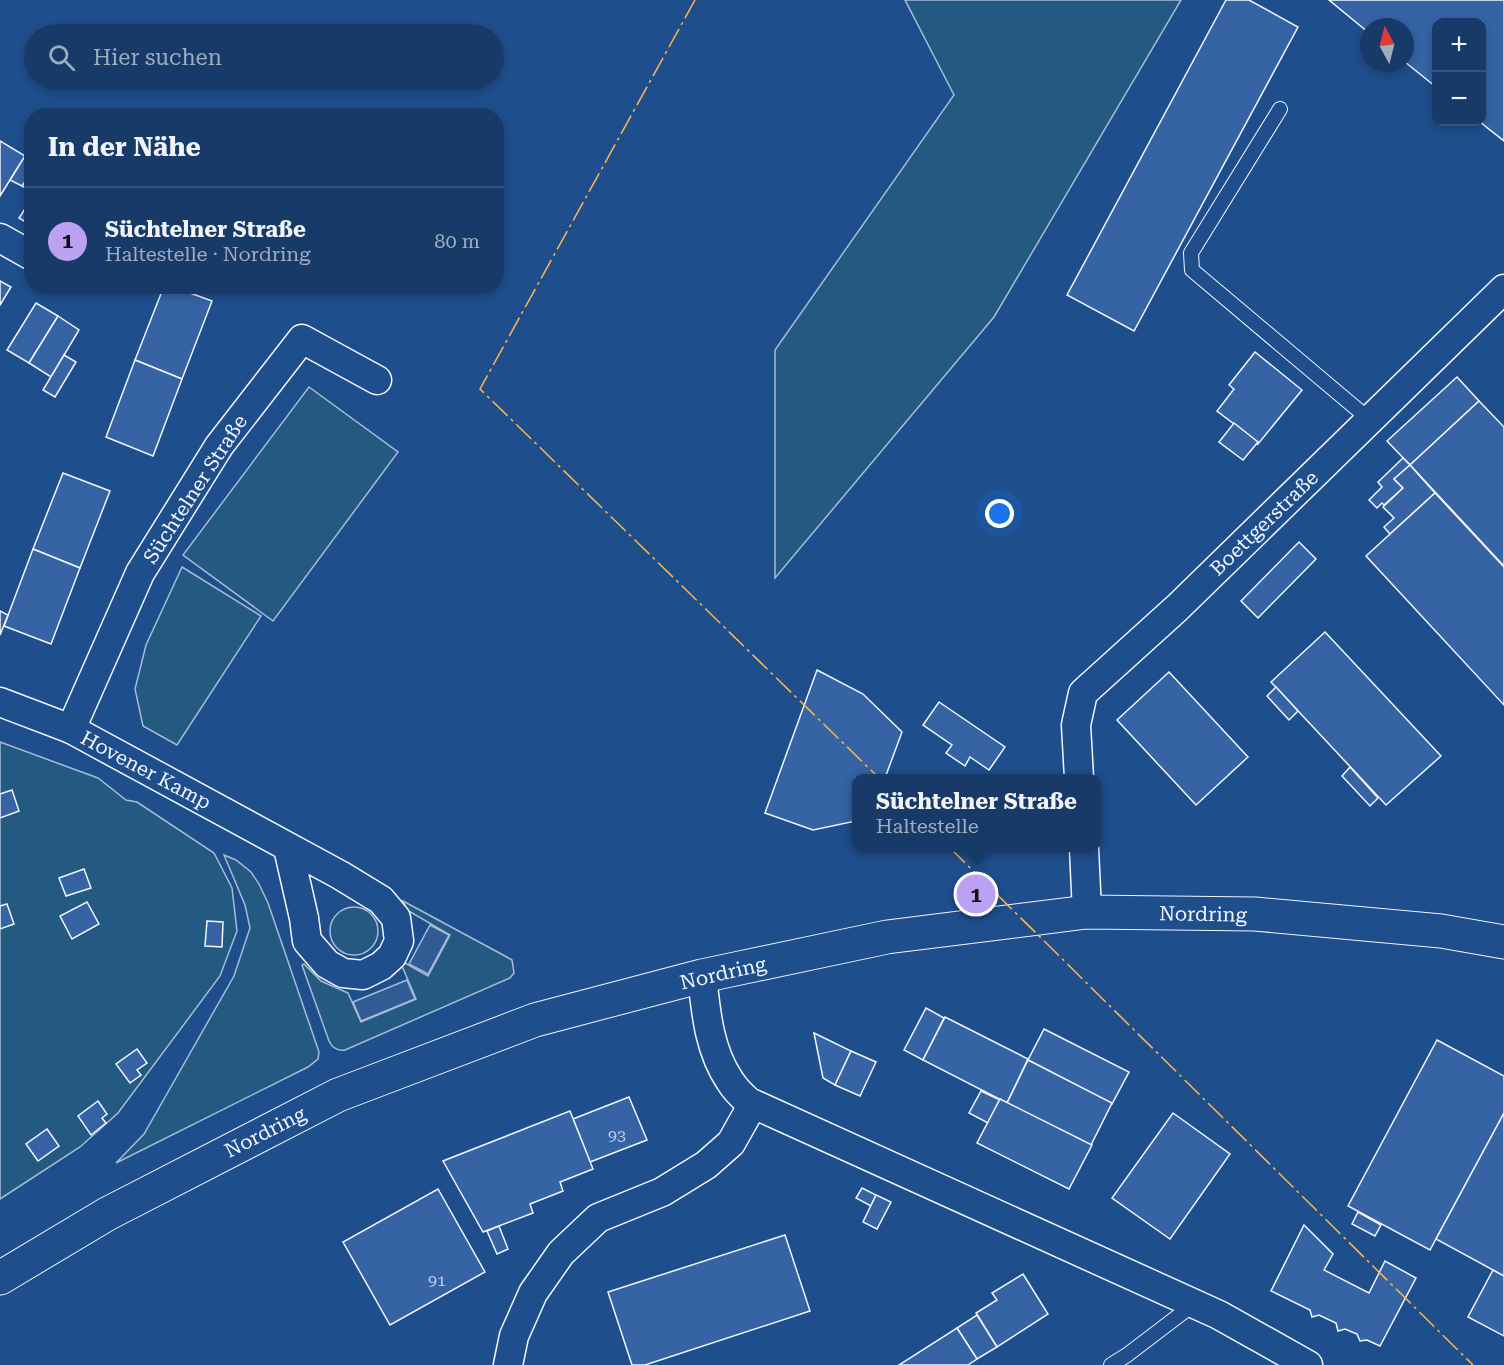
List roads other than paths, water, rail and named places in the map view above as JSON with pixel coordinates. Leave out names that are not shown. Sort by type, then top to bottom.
[{"type":"main road","name":"Nordring","points":[[0,1278],[107,1214],[338,1095],[534,1020],[702,976],[888,937],[1087,912],[1255,914],[1441,931],[1504,942]]},
{"type":"street","points":[[0,238],[24,252]]},
{"type":"street","name":"Boettgerstraße","points":[[1079,774],[1076,725],[1083,693],[1177,608],[1504,289]]},
{"type":"street","name":"Süchtelner Straße","points":[[71,729],[141,573],[219,446],[302,339],[377,380]]},
{"type":"street","name":"Hovener Kamp","points":[[0,702],[71,729],[288,848],[381,900],[396,918],[399,941],[392,956],[381,966],[363,975],[343,973],[327,964],[307,941],[288,848]]},
{"type":"street","points":[[1084,852],[1087,912]]},
{"type":"street","points":[[702,976],[707,1016],[717,1058],[730,1083],[749,1102],[1219,1315],[1308,1365]]},
{"type":"street","points":[[508,1365],[514,1336],[533,1293],[561,1253],[598,1218],[662,1192],[706,1165],[731,1143],[753,1104]]},
{"type":"lane","points":[[1280,109],[1191,253],[1192,270],[1370,420]]},
{"type":"lane","points":[[1111,1365],[1194,1304]]},
{"type":"place","name":"Süchtelner Straße","points":[[976,894]]}]
